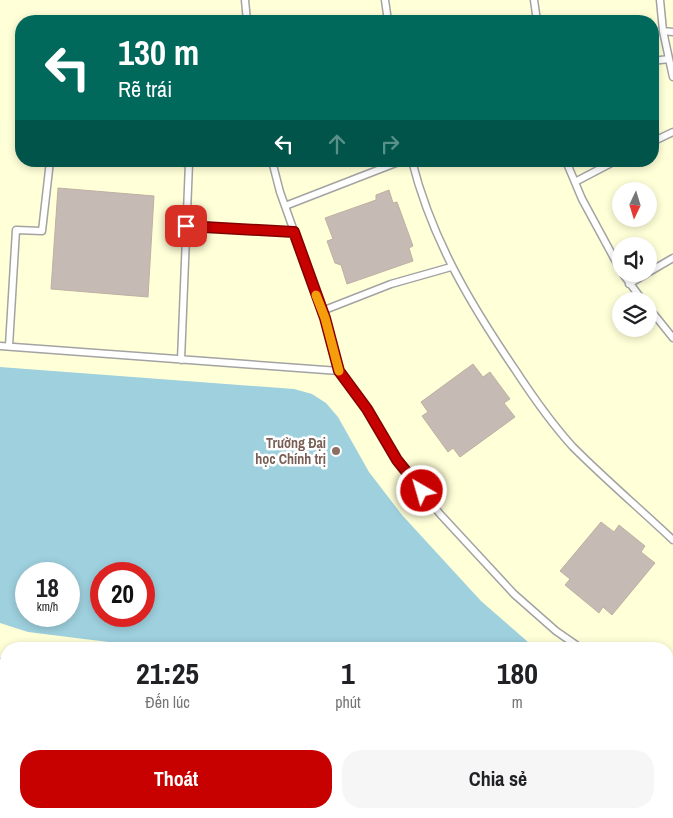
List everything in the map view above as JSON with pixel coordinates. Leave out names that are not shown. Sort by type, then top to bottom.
[{"type":"lane","points":[[245,0],[246,15]]},
{"type":"lane","points":[[385,0],[387,15]]},
{"type":"lane","points":[[534,0],[536,15]]},
{"type":"lane","points":[[660,0],[663,31],[673,77]]},
{"type":"lane","points":[[663,31],[673,32]]},
{"type":"lane","points":[[659,60],[669,59]]},
{"type":"lane","points":[[659,139],[673,132]]},
{"type":"lane","points":[[9,346],[16,230],[42,232],[49,167]]},
{"type":"lane","points":[[181,360],[189,167]]},
{"type":"lane","points":[[274,167],[294,232],[322,311],[339,371],[367,409],[397,460],[440,514],[514,594],[556,631],[572,642]]},
{"type":"lane","points":[[286,206],[386,167]]},
{"type":"lane","points":[[413,167],[419,190],[451,267],[497,343],[532,394],[572,446],[673,540]]},
{"type":"lane","points":[[569,167],[582,199],[612,254]]},
{"type":"lane","points":[[575,182],[604,167]]},
{"type":"lane","points":[[186,226],[294,232]]},
{"type":"lane","points":[[657,267],[673,258]]},
{"type":"lane","points":[[322,311],[391,284],[451,267]]},
{"type":"lane","points":[[632,282],[629,284],[636,292]]},
{"type":"lane","points":[[657,318],[673,338]]},
{"type":"lane","points":[[0,346],[339,371]]},
{"type":"shaded area","name":"Trường Đại học Chính trị","points":[[0,0],[673,0],[673,642],[0,642]]},
{"type":"water","points":[[0,367],[294,389],[312,394],[326,403],[338,417],[369,472],[402,515],[481,601],[528,642],[109,642],[28,632],[0,623]]},
{"type":"building","points":[[58,188],[154,196],[148,297],[51,289]]},
{"type":"building","points":[[389,190],[393,203],[397,202],[413,246],[409,248],[413,261],[347,284],[341,265],[335,263],[327,241],[333,239],[325,218],[376,200],[376,195]]},
{"type":"building","points":[[473,364],[483,377],[490,372],[510,399],[504,403],[515,417],[460,457],[453,448],[448,452],[422,416],[428,412],[421,402]]},
{"type":"building","points":[[601,522],[614,532],[619,525],[645,546],[641,552],[655,563],[612,615],[603,607],[599,613],[565,585],[570,579],[560,571]]},
{"type":"slow traffic","points":[[316,295],[325,318],[339,371]]},
{"type":"place","name":"Trường Đại học Chính trị","points":[[336,451]]},
{"type":"route","points":[[186,226],[294,232],[325,318],[339,371],[367,409],[397,460],[422,491]]}]
